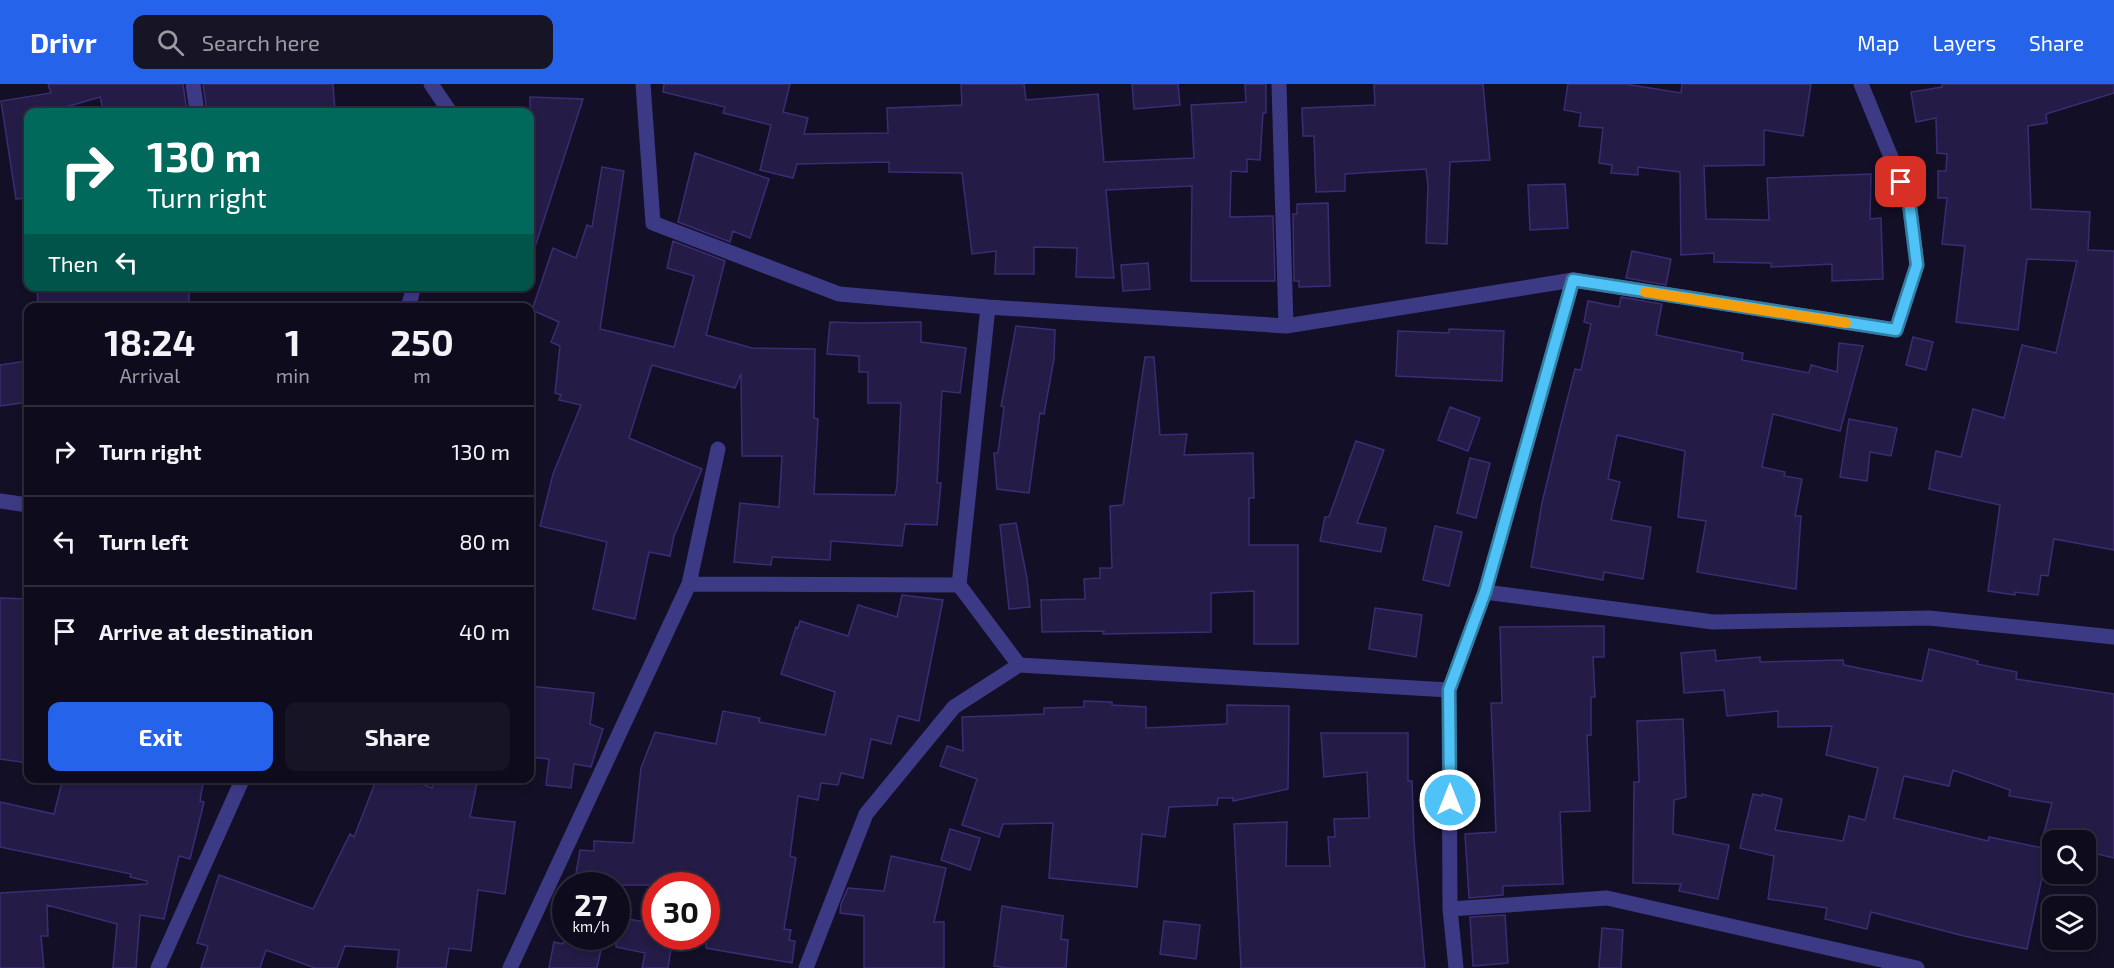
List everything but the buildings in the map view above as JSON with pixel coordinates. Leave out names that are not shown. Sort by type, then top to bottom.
[{"type":"street","points":[[193,84],[197,108]]},
{"type":"street","points":[[431,84],[447,108]]},
{"type":"street","points":[[643,84],[653,223],[839,294],[988,307],[1286,326],[1573,280],[1896,330],[1917,265],[1909,201],[1862,84]]},
{"type":"street","points":[[1279,84],[1286,326]]},
{"type":"street","points":[[1456,968],[1450,909],[1449,690],[1485,592],[1573,280]]},
{"type":"street","points":[[988,307],[959,585],[1019,665]]},
{"type":"street","points":[[510,968],[689,584],[718,449]]},
{"type":"street","points":[[0,501],[24,504]]},
{"type":"street","points":[[689,584],[959,585]]},
{"type":"street","points":[[1485,592],[1713,622],[1929,618],[2114,637]]},
{"type":"street","points":[[806,968],[866,814],[954,707],[1019,665],[1449,690]]},
{"type":"street","points":[[158,968],[241,783]]},
{"type":"street","points":[[1450,909],[1607,898],[1917,968]]},
{"type":"slow traffic","points":[[1645,292],[1846,323]]},
{"type":"route","points":[[1450,800],[1449,690],[1485,592],[1573,280],[1896,330],[1917,265],[1909,201],[1901,182]]}]
